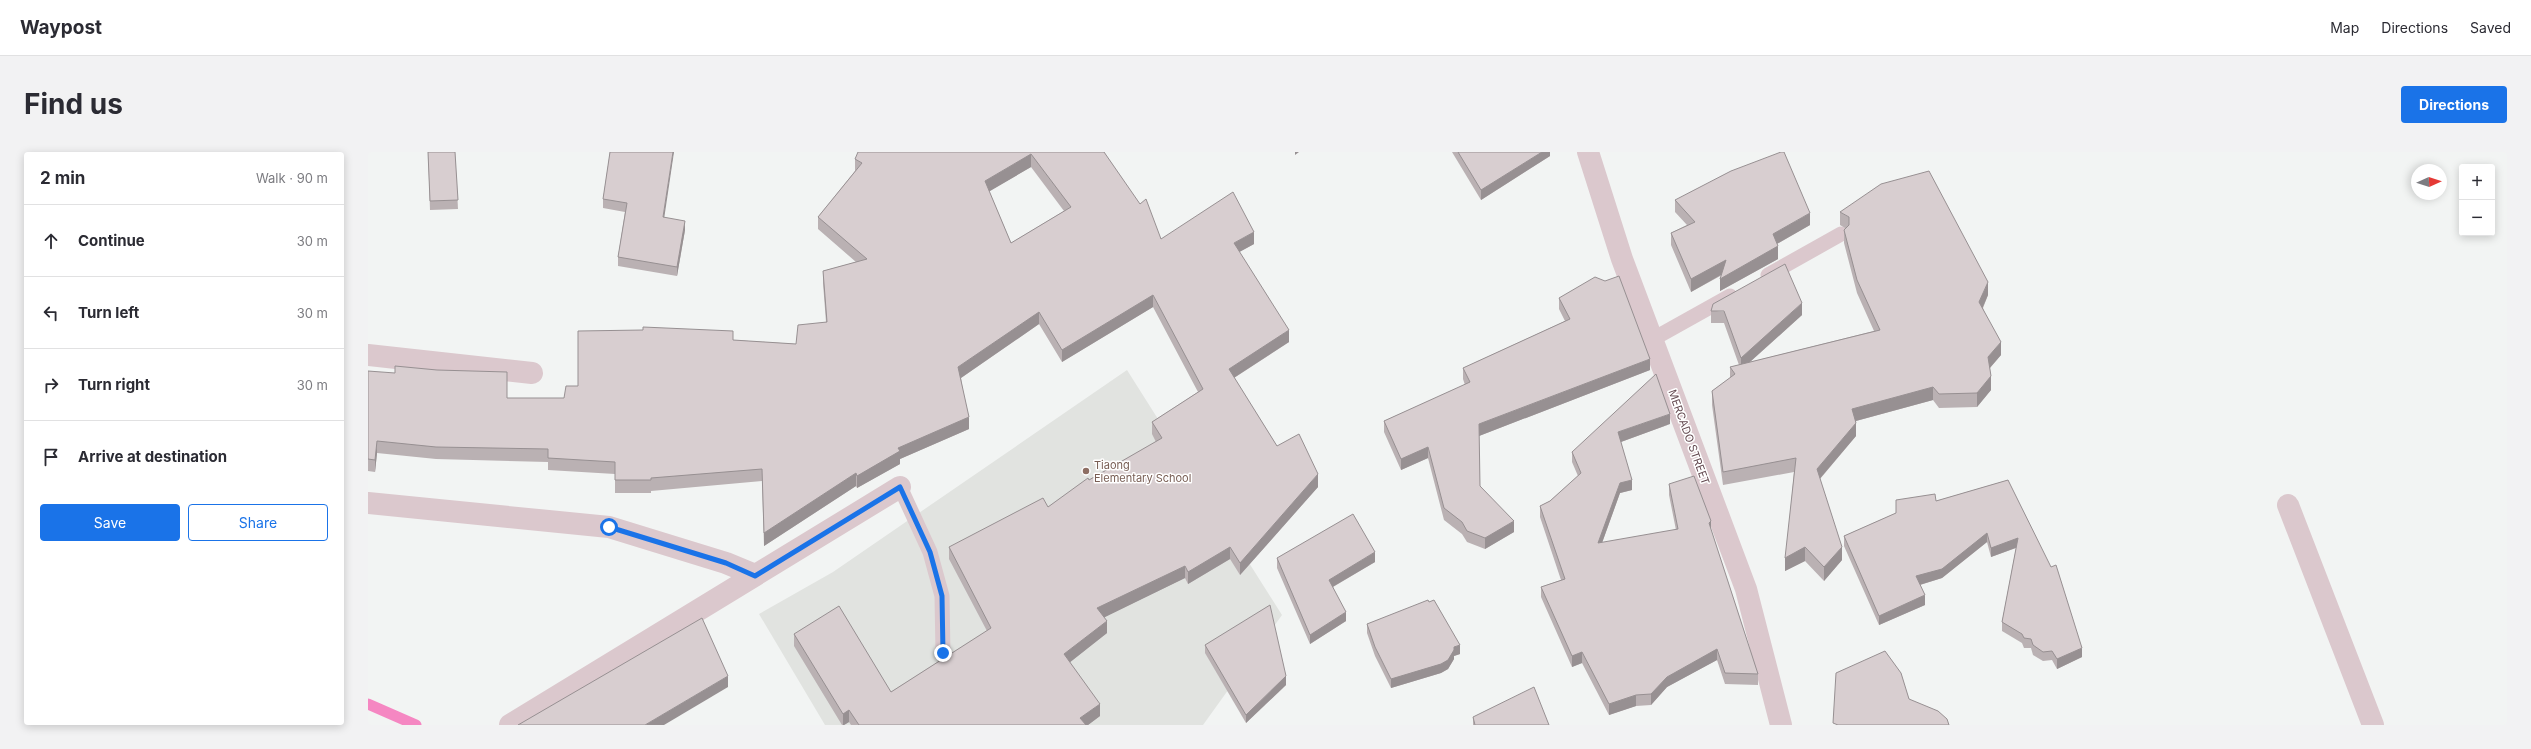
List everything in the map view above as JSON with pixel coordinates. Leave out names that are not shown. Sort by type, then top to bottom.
[{"type":"street","name":"MERCADO STREET","points":[[1588,152],[1622,259],[1746,589],[1781,725]]},
{"type":"street","points":[[368,355],[532,373]]},
{"type":"street","points":[[510,725],[900,487]]},
{"type":"street","points":[[368,503],[609,527],[726,563],[755,576]]},
{"type":"street","points":[[2288,505],[2373,725]]},
{"type":"lane","points":[[1757,281],[1841,234]]},
{"type":"lane","points":[[1653,339],[1743,289]]},
{"type":"lane","points":[[900,487],[930,552],[942,596],[943,653]]},
{"type":"shaded area","name":"Tiaong Elementary School","points":[[1127,370],[1282,615],[1203,725],[825,725],[759,614],[833,572]]},
{"type":"building","points":[[428,152],[455,152],[458,200],[430,201]]},
{"type":"building","points":[[610,152],[673,152],[663,217],[685,221],[677,267],[618,257],[627,203],[603,199]]},
{"type":"building","points":[[858,152],[1104,152],[1140,204],[1146,199],[1161,239],[1233,192],[1254,232],[1234,243],[1289,330],[1229,369],[1277,446],[1299,434],[1318,474],[1240,563],[1230,547],[1188,572],[1185,566],[1097,608],[1107,621],[1064,654],[1100,704],[1080,718],[1086,725],[859,725],[849,710],[843,714],[794,634],[839,606],[891,692],[991,628],[949,547],[1043,498],[1048,507],[1088,478],[1089,480],[1162,438],[1152,422],[1203,389],[1153,295],[1062,350],[1039,312],[958,367],[969,417],[898,448],[900,451],[857,476],[856,473],[764,533],[762,469],[651,478],[651,480],[615,480],[615,462],[548,458],[548,449],[436,447],[377,441],[375,460],[368,459],[368,371],[395,373],[395,366],[437,370],[507,372],[507,398],[564,398],[566,386],[578,386],[578,331],[643,330],[643,327],[733,331],[733,340],[796,344],[798,325],[827,322],[823,271],[867,259],[818,217],[862,163],[855,159]],"holes":[[[1031,154],[1071,207],[1011,243],[985,181]]]},
{"type":"building","points":[[1458,152],[1542,152],[1481,190]]},
{"type":"building","points":[[1784,152],[1810,213],[1773,234],[1778,246],[1720,279],[1726,260],[1691,279],[1671,233],[1695,222],[1675,200],[1731,171]]},
{"type":"building","points":[[1929,171],[1988,282],[1979,302],[2001,342],[1988,357],[1991,376],[1977,393],[1939,394],[1933,387],[1852,409],[1856,423],[1817,469],[1842,547],[1824,567],[1805,547],[1785,558],[1796,458],[1723,472],[1712,391],[1735,374],[1730,367],[1880,330],[1857,280],[1844,230],[1849,225],[1849,217],[1840,212],[1881,184]]},
{"type":"building","points":[[1785,264],[1802,303],[1741,358],[1724,311],[1711,311],[1713,304]]},
{"type":"building","points":[[1619,276],[1650,359],[1479,424],[1480,486],[1514,521],[1485,538],[1467,531],[1462,522],[1444,508],[1428,447],[1401,459],[1384,421],[1470,382],[1463,368],[1570,319],[1559,298],[1595,277],[1605,281]]},
{"type":"building","points":[[1656,374],[1670,414],[1618,432],[1632,480],[1620,483],[1598,543],[1678,529],[1669,484],[1694,476],[1711,521],[1709,523],[1758,674],[1725,673],[1717,649],[1667,677],[1651,694],[1636,695],[1609,704],[1582,652],[1572,656],[1541,587],[1565,579],[1540,506],[1550,501],[1581,473],[1572,452]]},
{"type":"building","points":[[2008,480],[2051,567],[2056,565],[2082,648],[2057,659],[2052,651],[2043,652],[2033,645],[2031,639],[2024,638],[2022,634],[2002,622],[2018,538],[1991,548],[1987,533],[1942,569],[1916,576],[1925,595],[1879,616],[1844,536],[1896,513],[1896,500],[1935,494],[1936,501]]},
{"type":"building","points":[[1353,514],[1375,552],[1329,580],[1346,612],[1310,635],[1277,558]]},
{"type":"building","points":[[1428,600],[1429,602],[1434,600],[1460,645],[1454,647],[1454,650],[1448,660],[1441,664],[1391,679],[1375,647],[1367,624]]},
{"type":"building","points":[[1270,605],[1286,676],[1246,715],[1205,645]]},
{"type":"building","points":[[702,618],[728,676],[645,725],[518,725]]},
{"type":"building","points":[[1885,651],[1901,673],[1909,699],[1938,711],[1947,719],[1949,725],[1838,725],[1833,723],[1836,673]]},
{"type":"building","points":[[1534,687],[1549,725],[1475,725],[1473,717]]},
{"type":"waterway","points":[[368,704],[416,725]]},
{"type":"place","name":"Tiaong Elementary School","points":[[1086,471]]},
{"type":"route","points":[[609,527],[726,563],[755,576],[900,487],[930,552],[942,596],[943,653]]}]
